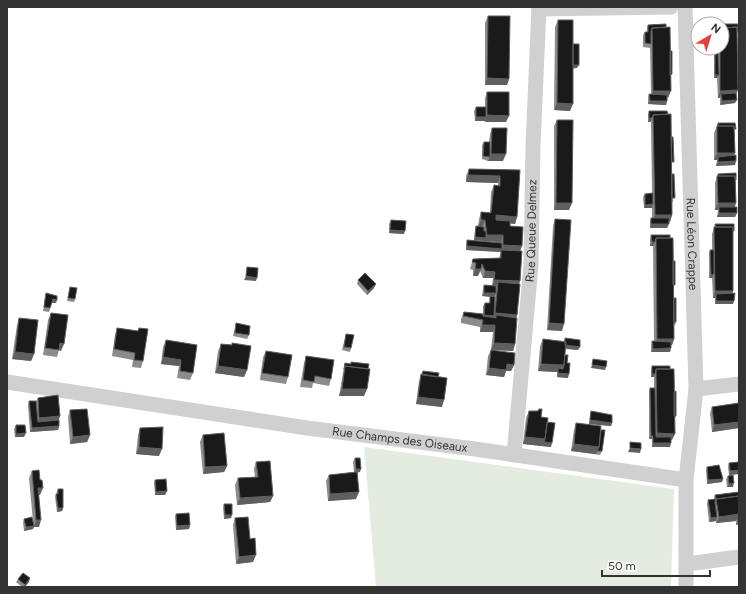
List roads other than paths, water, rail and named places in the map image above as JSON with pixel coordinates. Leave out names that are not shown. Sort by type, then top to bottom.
[{"type":"street","points":[[539,8],[671,7]]},
{"type":"street","name":"Rue Léon Crappe","points":[[685,7],[696,389],[686,480]]},
{"type":"street","name":"Rue Queue Delmez","points":[[514,455],[531,265],[533,146],[539,8]]},
{"type":"street","name":"Rue Champs des Oiseaux","points":[[7,382],[307,428],[514,455],[686,480]]},
{"type":"street","points":[[696,389],[739,384]]},
{"type":"street","points":[[686,480],[686,587]]},
{"type":"street","points":[[687,564],[739,557]]}]
